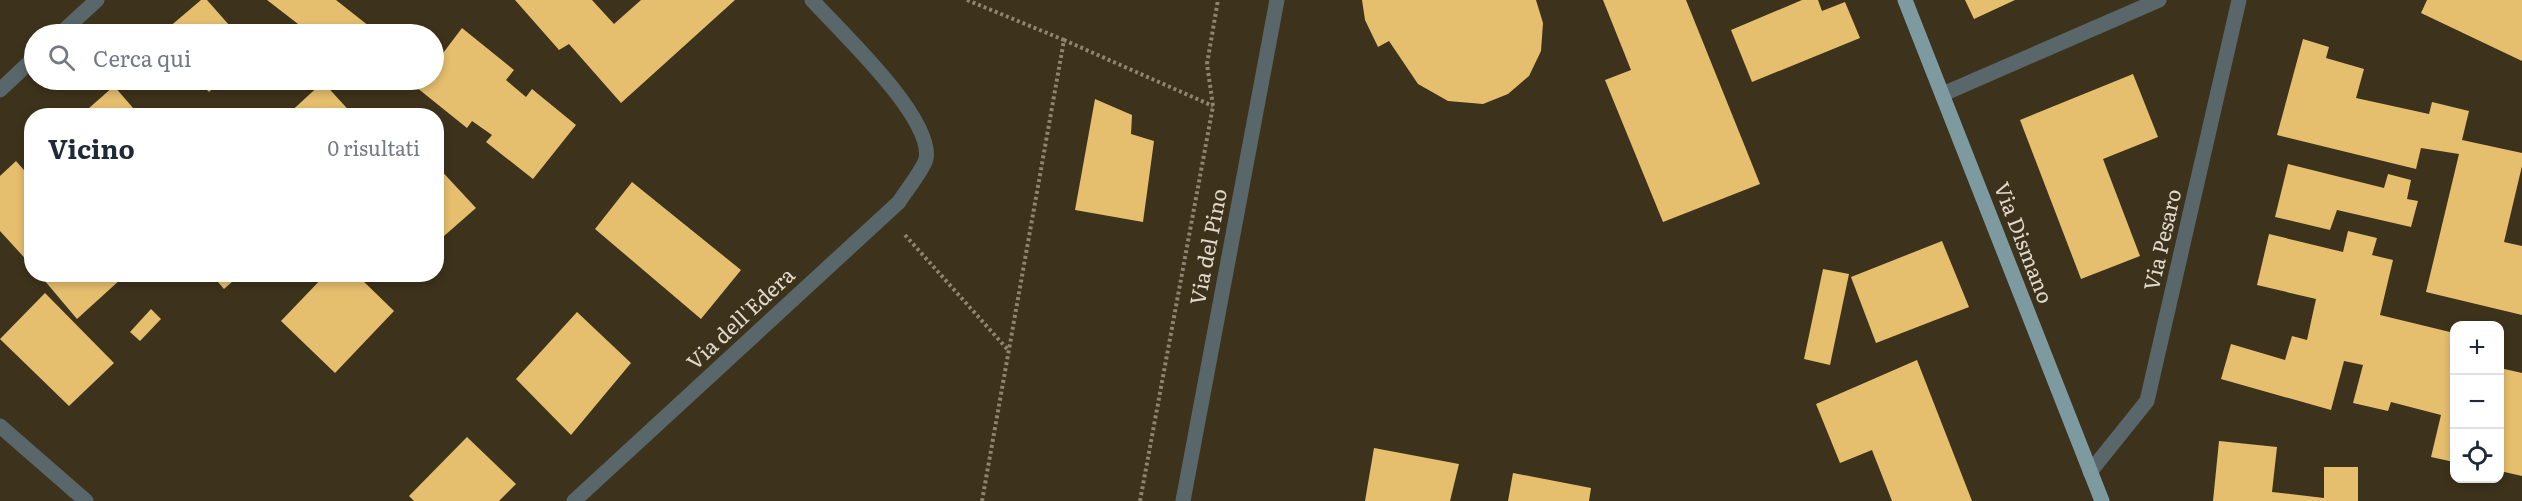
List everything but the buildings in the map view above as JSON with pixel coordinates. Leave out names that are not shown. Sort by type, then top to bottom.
[{"type":"main road","name":"Via Dismano","points":[[1905,0],[2102,501]]},
{"type":"street","points":[[71,24],[97,0]]},
{"type":"street","name":"Via dell'Edera","points":[[574,501],[899,202],[926,159],[924,139],[907,104],[812,0]]},
{"type":"street","name":"Via del Pino","points":[[1183,501],[1277,0]]},
{"type":"street","points":[[1943,94],[2159,0]]},
{"type":"street","name":"Via Pesaro","points":[[2090,472],[2147,401],[2239,0]]},
{"type":"street","points":[[0,90],[24,67]]},
{"type":"street","points":[[0,426],[86,501]]},
{"type":"path","points":[[967,0],[1213,106]]},
{"type":"path","points":[[1140,501],[1213,106],[1207,64],[1218,0]]},
{"type":"path","points":[[982,501],[1064,40]]},
{"type":"path","points":[[886,214],[1009,351]]}]
